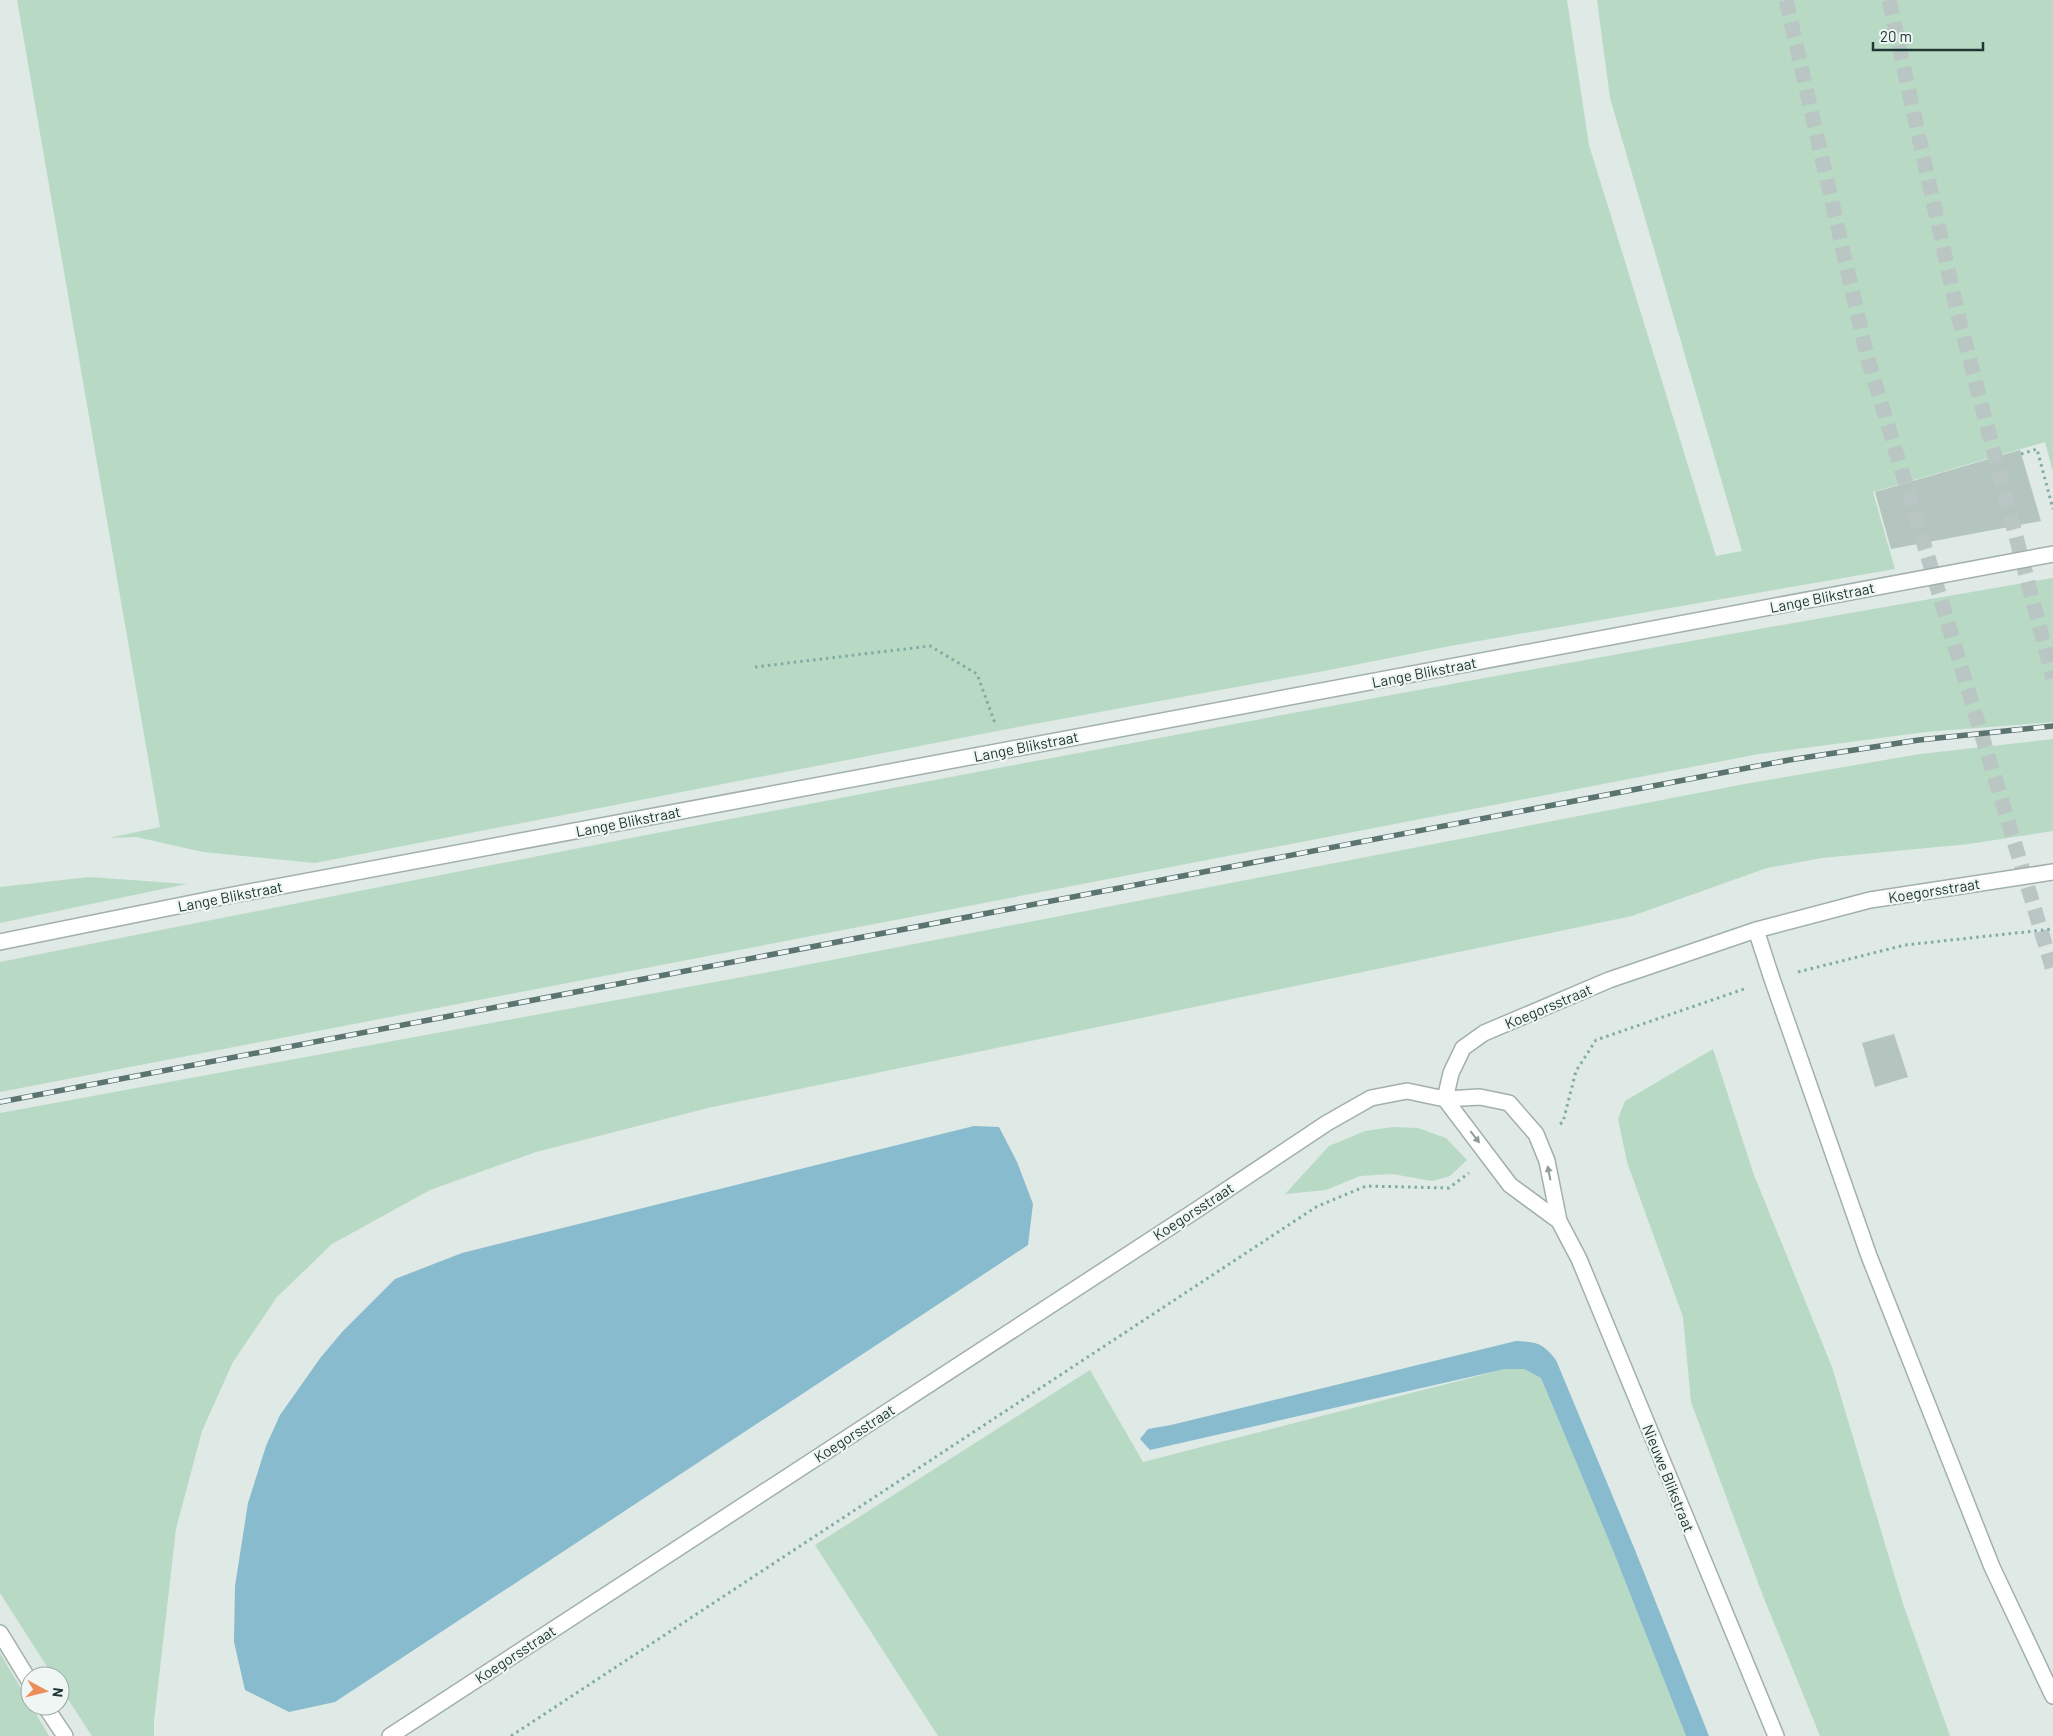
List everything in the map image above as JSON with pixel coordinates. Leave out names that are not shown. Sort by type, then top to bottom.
[{"type":"street","name":"Lange Blikstraat","points":[[0,942],[236,894],[2053,554]]},
{"type":"street","name":"Koegorsstraat","points":[[390,1736],[1198,1209],[1326,1123],[1371,1098],[1407,1091],[1444,1098],[1451,1073],[1463,1048],[1484,1033],[1609,980],[1756,930],[1870,900],[2053,872]]},
{"type":"street","points":[[1756,930],[1869,1256],[1992,1567],[2053,1696]]},
{"type":"street","name":"Nieuwe Blikstraat","points":[[1444,1098],[1480,1097],[1508,1103],[1536,1134],[1547,1161],[1559,1220],[1582,1268],[1776,1736]]},
{"type":"street","name":"Nieuwe Blikstraat","points":[[1444,1098],[1510,1185],[1559,1220]]},
{"type":"street","points":[[0,1633],[20,1666]]},
{"type":"street","points":[[52,1716],[65,1736]]},
{"type":"path","points":[[2021,454],[2037,449],[2053,509]]},
{"type":"path","points":[[755,667],[930,646],[977,674],[1005,750]]},
{"type":"path","points":[[511,1736],[1316,1207],[1366,1186],[1450,1188],[1491,1158]]},
{"type":"green space","points":[[17,0],[1567,0],[1589,145],[1716,556],[1742,551],[1610,98],[1597,0],[2053,0],[2053,472],[2045,442],[1873,492],[1895,569],[1450,646],[1023,726],[315,863],[203,852],[136,837],[109,838],[160,827]]},
{"type":"green space","points":[[2053,578],[2053,722],[1926,732],[1759,754],[0,1092],[0,962],[512,861],[1025,763],[1539,668]]},
{"type":"green space","points":[[2053,739],[2053,831],[1969,844],[1822,858],[1767,868],[1632,916],[708,1108],[536,1152],[430,1190],[332,1244],[277,1297],[233,1362],[202,1431],[176,1529],[154,1721],[154,1736],[92,1736],[70,1702],[70,1666],[47,1666],[0,1593],[0,1113],[764,973],[1750,783],[1920,754]]},
{"type":"green space","points":[[89,877],[187,884],[0,923],[0,887]]},
{"type":"green space","points":[[1713,1049],[1754,1175],[1832,1367],[1903,1604],[1950,1736],[1820,1736],[1763,1596],[1691,1402],[1683,1317],[1627,1162],[1618,1119],[1625,1101]]},
{"type":"green space","points":[[1393,1127],[1418,1128],[1446,1138],[1467,1160],[1450,1176],[1432,1181],[1392,1174],[1360,1176],[1326,1190],[1285,1194],[1329,1146],[1365,1131]]},
{"type":"green space","points":[[1505,1369],[1524,1369],[1541,1378],[1612,1548],[1686,1736],[938,1736],[815,1545],[1090,1370],[1143,1462]]},
{"type":"green space","points":[[0,1653],[20,1687],[20,1716],[37,1716],[49,1736],[0,1736]]},
{"type":"water","points":[[974,1126],[999,1127],[1017,1162],[1033,1204],[1028,1245],[335,1702],[289,1712],[245,1690],[234,1642],[235,1586],[248,1503],[266,1446],[280,1415],[321,1357],[343,1331],[395,1279],[462,1253]]},
{"type":"water","points":[[1516,1341],[1539,1344],[1556,1360],[1635,1550],[1709,1736],[1686,1736],[1612,1548],[1541,1378],[1524,1369],[1505,1369],[1150,1450],[1140,1439],[1148,1429]]},
{"type":"building","points":[[2020,450],[2041,521],[1891,549],[1875,492]]},
{"type":"building","points":[[1894,1034],[1908,1077],[1875,1087],[1862,1043]]},
{"type":"tunnel","points":[[1786,0],[1867,356],[2053,970]]},
{"type":"tunnel","points":[[1889,0],[1958,315],[2053,678]]},
{"type":"railway","points":[[0,1102],[1789,760],[1919,740],[2053,726]]}]
